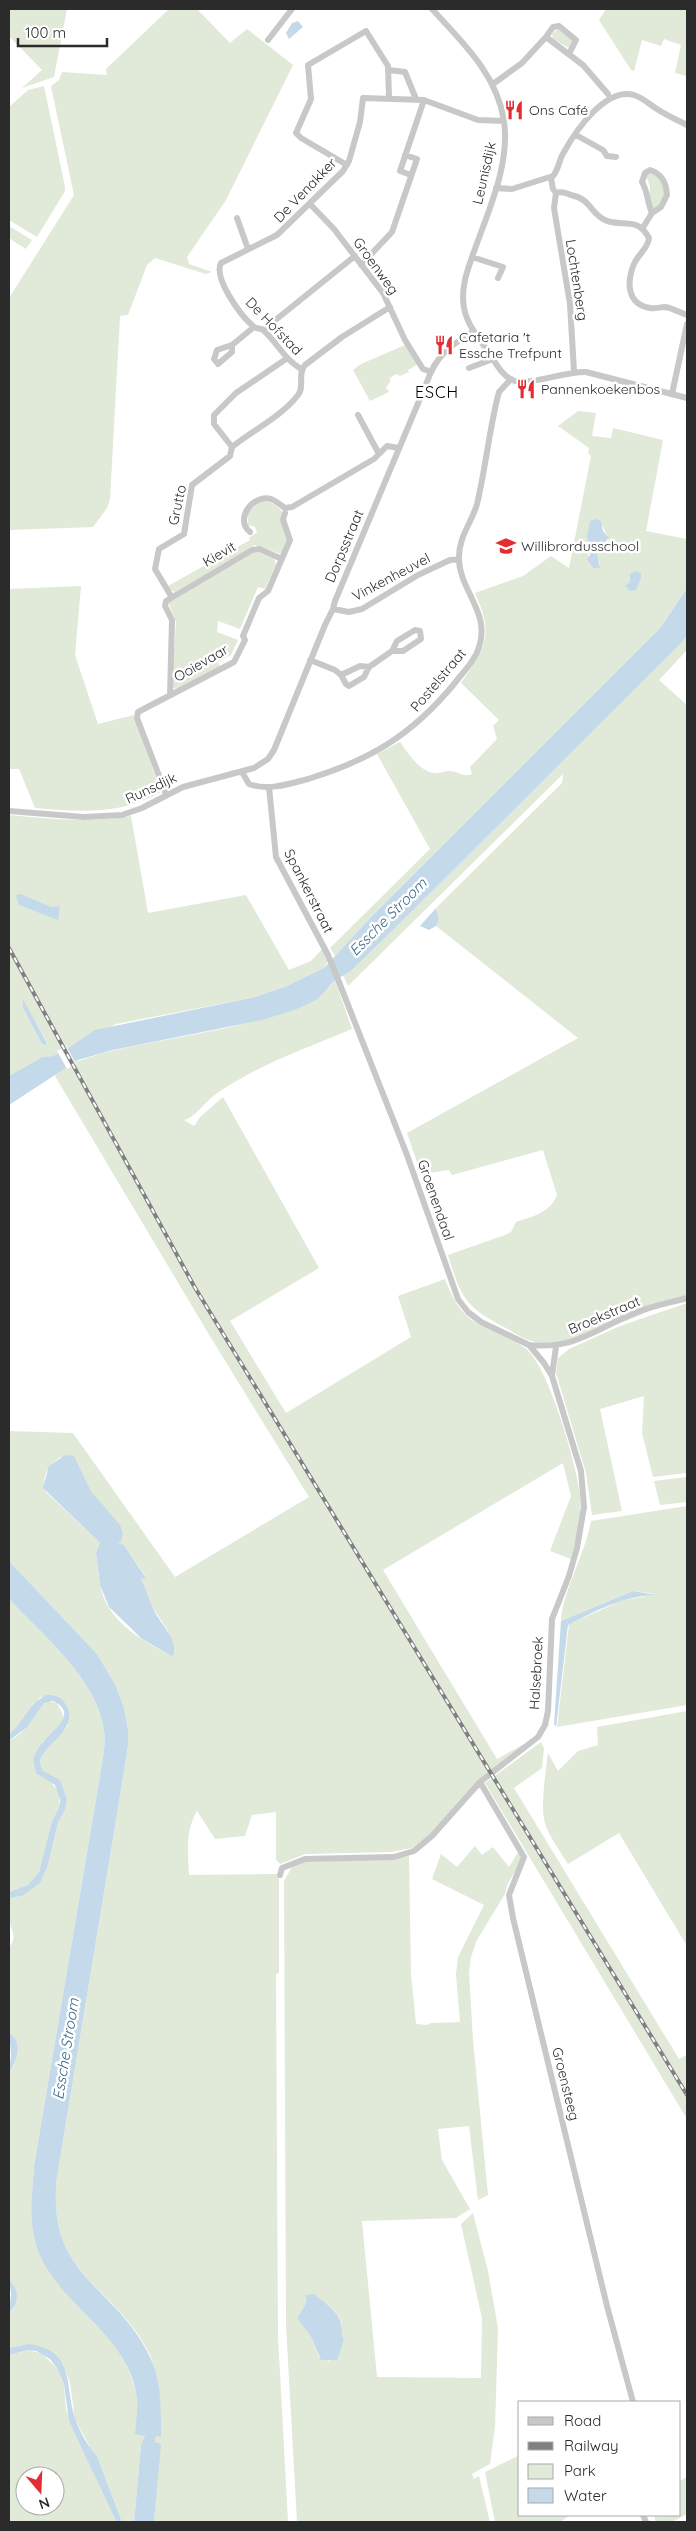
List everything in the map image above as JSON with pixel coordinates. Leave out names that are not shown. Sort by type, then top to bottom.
[{"type":"street","points":[[268,40],[292,9]]},
{"type":"street","name":"Leunisdijk","points":[[432,9],[474,56],[493,84],[504,122],[504,147],[496,188],[463,287],[466,317],[493,359]]},
{"type":"street","points":[[493,84],[522,62],[553,28],[559,26],[576,40],[569,54]]},
{"type":"street","points":[[347,165],[301,138],[297,129],[311,99],[308,65],[366,31],[389,70],[389,98],[424,100],[478,120],[504,122]]},
{"type":"street","points":[[546,37],[592,74],[608,94]]},
{"type":"street","points":[[389,70],[405,72],[416,99]]},
{"type":"street","points":[[496,188],[512,189],[551,178],[556,173],[564,152],[605,100],[624,94],[643,98],[658,110],[687,125]]},
{"type":"street","name":"De Venakker","points":[[218,271],[221,263],[277,236],[310,204],[347,165],[360,122],[361,101],[368,98],[389,98]]},
{"type":"street","points":[[411,175],[400,171],[424,100]]},
{"type":"street","points":[[576,135],[603,150],[607,156],[616,157]]},
{"type":"street","points":[[361,265],[392,232],[416,159],[405,155]]},
{"type":"street","points":[[642,229],[652,213],[662,208],[667,195],[662,177],[657,172],[650,170],[645,173],[642,182],[648,191],[648,203],[652,213]]},
{"type":"street","name":"Lochtenberg","points":[[551,178],[553,189],[556,193],[554,208],[570,304],[574,371]]},
{"type":"street","points":[[556,193],[561,192],[580,197],[606,221],[631,222],[642,229],[649,238],[649,243],[633,265],[628,280],[631,294],[636,300],[647,307],[666,307],[687,315]]},
{"type":"street","name":"Groenweg","points":[[310,204],[334,229],[383,293],[405,340],[423,369],[429,371]]},
{"type":"street","points":[[237,218],[248,249]]},
{"type":"street","points":[[263,330],[354,256]]},
{"type":"street","points":[[472,257],[503,267],[498,278]]},
{"type":"street","name":"De Hofstad","points":[[218,271],[228,294],[254,327],[263,330],[286,359],[301,369]]},
{"type":"street","points":[[301,369],[342,337],[390,307]]},
{"type":"street","points":[[672,394],[687,324]]},
{"type":"street","points":[[232,344],[254,327]]},
{"type":"street","name":"Dorpsstraat","points":[[242,772],[262,764],[274,750],[427,382],[429,371],[443,353],[474,331]]},
{"type":"street","points":[[232,447],[214,424],[214,414],[252,381],[286,359]]},
{"type":"street","points":[[469,368],[493,359],[511,379],[524,381],[574,371],[590,372],[687,398]]},
{"type":"street","name":"Grutto","points":[[171,596],[155,569],[159,549],[184,534],[192,485],[230,456],[232,447],[298,396],[301,388],[301,369]]},
{"type":"street","name":"Postelstraat","points":[[268,788],[313,777],[364,758],[403,735],[422,720],[474,658],[482,634],[480,612],[465,581],[459,559],[460,544],[476,506],[499,392],[511,379]]},
{"type":"street","points":[[358,415],[379,454]]},
{"type":"street","points":[[250,532],[247,530],[244,517],[246,510],[253,502],[265,498],[277,502],[285,508],[292,507],[374,459],[388,446],[399,448]]},
{"type":"street","name":"Ooievaar","points":[[166,794],[137,715],[141,710],[238,658],[245,640],[243,636],[260,598],[268,591],[290,540],[283,520],[285,513]]},
{"type":"street","name":"Kievit","points":[[171,596],[256,549],[282,559]]},
{"type":"street","name":"Vinkenheuvel","points":[[334,609],[349,612],[362,609],[418,575],[450,560],[459,559]]},
{"type":"street","points":[[170,695],[172,620],[164,603],[171,596]]},
{"type":"street","points":[[310,660],[335,670],[349,686],[364,677],[369,667],[392,651]]},
{"type":"street","points":[[341,675],[360,666],[369,667]]},
{"type":"street","points":[[242,772],[249,784],[268,788]]},
{"type":"street","name":"Runsdijk","points":[[9,811],[84,817],[111,816],[142,808],[166,794],[194,783],[242,772]]},
{"type":"street","name":"Spankerstraat","points":[[268,788],[276,857],[329,957],[357,1029]]},
{"type":"street","name":"Groenendaal","points":[[357,1029],[407,1155],[458,1299],[468,1312],[481,1322],[529,1345]]},
{"type":"street","name":"Broekstraat","points":[[529,1345],[556,1347],[592,1335],[636,1313],[687,1298]]},
{"type":"street","name":"Halsebroek","points":[[280,1875],[282,1868],[305,1859],[406,1855],[432,1836],[480,1782],[538,1736],[545,1724],[548,1711],[552,1619],[573,1565],[584,1500],[581,1471],[552,1376],[529,1345]]},
{"type":"street","points":[[552,1376],[556,1347]]},
{"type":"street","name":"Groensteeg","points":[[480,1782],[524,1857],[509,1895],[513,1918],[605,2297],[633,2401]]},
{"type":"green space","points":[[9,9],[67,9],[54,77],[22,88],[42,70],[9,36]]},
{"type":"green space","points":[[169,9],[197,9],[230,43],[247,29],[293,65],[226,200],[187,257],[189,264],[212,272],[206,274],[155,258],[147,265],[128,315],[120,316],[110,499],[107,508],[93,527],[9,530],[9,298],[74,195],[51,86],[59,80],[62,72],[107,75],[106,69]]},
{"type":"green space","points":[[606,9],[687,9],[687,76],[675,73],[681,45],[664,39],[661,46],[642,40],[634,71],[631,70],[599,20]]},
{"type":"green space","points":[[558,29],[573,40],[569,48],[553,39],[552,34]]},
{"type":"green space","points":[[44,86],[65,191],[37,237],[9,220],[9,107],[28,90]]},
{"type":"green space","points":[[649,172],[661,179],[665,194],[657,208],[653,208],[649,202],[650,187],[646,175]]},
{"type":"green space","points":[[9,226],[32,240],[26,249],[9,238]]},
{"type":"green space","points":[[405,345],[418,364],[408,370],[409,372],[400,376],[396,374],[390,378],[390,382],[386,387],[389,392],[370,401],[353,370],[361,364]]},
{"type":"green space","points":[[578,411],[596,413],[592,436],[611,438],[613,428],[663,440],[646,531],[687,539],[687,588],[661,627],[371,917],[335,956],[330,948],[430,849],[377,754],[400,742],[414,761],[429,772],[453,771],[463,775],[472,774],[470,767],[497,739],[493,726],[499,720],[461,683],[481,650],[486,630],[481,607],[475,593],[523,576],[551,556],[569,568],[591,456],[588,453],[589,448],[558,426]],"holes":[[[602,525],[609,540],[596,551],[595,555],[600,564],[593,568],[588,555],[592,552],[592,547]]]},
{"type":"green space","points":[[261,501],[267,501],[278,507],[285,517],[289,536],[281,554],[255,545],[175,592],[171,590],[168,586],[250,540],[249,538],[257,532],[255,527],[248,525],[248,512]]},
{"type":"green space","points":[[254,551],[274,559],[276,564],[265,589],[258,587],[240,629],[218,621],[217,632],[238,640],[231,655],[218,662],[220,666],[175,689],[172,686],[176,622],[168,602]]},
{"type":"green space","points":[[81,586],[75,655],[98,724],[134,715],[161,792],[130,805],[100,810],[35,808],[19,769],[9,769],[9,589]]},
{"type":"green space","points":[[687,636],[687,650],[659,680],[687,705],[687,1295],[590,1334],[551,1343],[535,1342],[523,1338],[491,1320],[472,1306],[461,1291],[448,1255],[505,1235],[511,1232],[516,1222],[540,1213],[550,1206],[557,1195],[543,1150],[452,1175],[449,1170],[421,1174],[407,1133],[578,1038],[436,926],[439,920],[436,908],[562,783],[563,774],[348,986],[343,975],[351,971],[391,932]]},
{"type":"green space","points":[[9,815],[85,820],[131,816],[148,913],[246,895],[289,970],[311,961],[322,949],[328,961],[324,968],[319,971],[287,986],[255,997],[116,1024],[53,1056],[42,1057],[9,1076]],"holes":[[[20,895],[52,907],[58,919],[19,905]],[[23,1000],[48,1044],[48,1045],[42,1044],[23,1008]]]},
{"type":"green space","points":[[335,980],[352,1029],[248,1074],[216,1094],[192,1116],[184,1120],[194,1126],[200,1117],[223,1097],[319,1268],[230,1321],[286,1413],[411,1337],[398,1296],[445,1279],[452,1296],[460,1309],[468,1317],[525,1348],[534,1358],[543,1374],[560,1417],[578,1481],[580,1519],[571,1559],[550,1551],[571,1496],[563,1463],[383,1570],[497,1759],[535,1738],[500,1764],[422,1842],[412,1848],[391,1852],[305,1854],[280,1864],[276,1860],[276,1812],[252,1815],[245,1836],[215,1839],[197,1811],[193,1819],[188,1842],[189,1875],[279,1874],[279,1973],[276,1974],[278,2336],[288,2522],[154,2522],[160,2444],[155,2442],[156,2436],[161,2436],[161,2426],[159,2394],[153,2362],[134,2329],[85,2276],[72,2258],[62,2237],[56,2211],[57,2177],[128,1746],[128,1730],[124,1708],[115,1684],[97,1654],[9,1561],[9,1431],[73,1433],[175,1577],[309,1497],[208,1333],[55,1076],[68,1065],[94,1056],[119,1049],[260,1020],[292,1009],[318,996]],"holes":[[[60,1457],[74,1457],[91,1491],[122,1530],[122,1539],[116,1544],[124,1545],[146,1577],[141,1579],[153,1608],[168,1631],[174,1657],[133,1633],[124,1626],[109,1608],[104,1598],[98,1575],[96,1552],[99,1549],[100,1543],[46,1492],[45,1476],[52,1464]]]},
{"type":"green space","points":[[687,1303],[687,1473],[653,1477],[642,1433],[644,1396],[600,1409],[622,1511],[592,1515],[586,1473],[556,1373],[558,1358],[569,1349],[620,1326]]},
{"type":"green space","points":[[687,1477],[687,1502],[660,1505],[654,1481]]},
{"type":"green space","points":[[687,1506],[687,1705],[557,1727],[569,1624],[621,1601],[656,1594],[633,1591],[561,1621],[566,1597],[591,1521]]},
{"type":"green space","points":[[9,1599],[67,1659],[80,1676],[100,1712],[104,1731],[103,1760],[34,2166],[32,2210],[38,2245],[53,2276],[104,2333],[123,2359],[131,2377],[145,2435],[144,2442],[141,2445],[134,2522],[122,2522],[97,2456],[91,2449],[75,2419],[70,2383],[63,2364],[28,2344],[9,2348],[9,2313],[14,2308],[14,2285],[9,2279],[9,2074],[14,2065],[12,2036],[9,2033],[9,1948],[12,1944],[13,1934],[9,1919],[9,1898],[22,1896],[48,1865],[58,1823],[65,1810],[67,1800],[52,1776],[42,1770],[40,1761],[48,1745],[68,1726],[65,1703],[40,1697],[22,1723],[9,1734]]},
{"type":"green space","points":[[48,1701],[57,1703],[64,1717],[62,1723],[43,1741],[33,1760],[59,1792],[59,1808],[52,1821],[39,1872],[28,1885],[9,1892],[9,1741],[21,1733],[37,1709]]},
{"type":"green space","points":[[687,1711],[687,1946],[619,1833],[568,1864],[547,1829],[543,1808],[548,1753],[558,1771],[578,1751],[598,1745],[597,1727]]},
{"type":"green space","points":[[541,1742],[544,1748],[542,1768],[514,1788],[679,2059],[687,2055],[687,2119],[485,1783]]},
{"type":"green space","points":[[475,1846],[482,1855],[493,1847],[509,1867],[520,1849],[521,1862],[507,1885],[505,1894],[477,1940],[471,1957],[469,1973],[473,2040],[488,2195],[478,2200],[469,2126],[438,2129],[442,2160],[470,2209],[456,2218],[362,2221],[377,2377],[481,2378],[482,2318],[461,2224],[473,2213],[488,2271],[498,2328],[495,2427],[490,2464],[472,2474],[474,2479],[479,2476],[490,2522],[297,2522],[286,2325],[284,1881],[292,1867],[305,1862],[389,1859],[409,1856],[411,1974],[416,2024],[427,2025],[431,2023],[460,2022],[456,1974],[458,1957],[484,1905],[432,1879],[441,1854],[457,1867]],"holes":[[[314,2294],[336,2313],[342,2323],[344,2341],[329,2361],[319,2357],[311,2337],[297,2318],[305,2305],[305,2298]]]},
{"type":"green space","points":[[29,2350],[42,2354],[57,2368],[64,2384],[66,2410],[116,2521],[119,2522],[9,2522],[9,2355]]},
{"type":"green space","points":[[518,2456],[518,2516],[569,2516],[560,2522],[495,2522],[485,2472]]},
{"type":"green space","points":[[687,2477],[687,2514],[672,2522],[656,2522],[654,2516],[658,2516],[660,2519],[659,2516],[681,2516],[681,2480]]},
{"type":"water","points":[[298,21],[303,27],[289,39],[286,33],[292,23]]},
{"type":"water","points":[[596,519],[601,521],[603,531],[609,538],[596,551],[600,568],[593,568],[587,559],[592,552],[587,537],[590,521]]},
{"type":"water","points":[[635,571],[641,573],[641,578],[636,590],[630,591],[625,586],[630,582],[630,574]]},
{"type":"water","name":"Essche Stroom","points":[[687,588],[687,636],[681,643],[391,932],[351,971],[335,980],[318,999],[297,1009],[262,1020],[113,1050],[78,1060],[9,1105],[9,1076],[42,1057],[53,1056],[70,1047],[95,1030],[255,997],[287,986],[324,968],[371,917],[661,627]]},
{"type":"water","points":[[20,894],[52,907],[60,906],[58,920],[19,905],[16,895]]},
{"type":"water","points":[[436,908],[439,920],[436,926],[429,930],[420,926]]},
{"type":"water","points":[[23,999],[48,1045],[42,1044],[23,1008]]},
{"type":"water","points":[[65,1455],[74,1456],[91,1491],[120,1525],[123,1533],[121,1542],[117,1543],[124,1545],[146,1578],[141,1579],[156,1614],[171,1638],[174,1650],[173,1657],[142,1639],[109,1607],[100,1585],[96,1553],[100,1543],[43,1488],[49,1466]]},
{"type":"water","name":"Essche Stroom","points":[[9,1561],[97,1654],[115,1684],[124,1708],[128,1730],[128,1746],[57,2177],[56,2211],[62,2237],[72,2258],[85,2276],[134,2331],[149,2355],[156,2374],[160,2395],[161,2437],[156,2436],[155,2442],[161,2444],[154,2522],[134,2522],[141,2445],[145,2436],[135,2434],[137,2400],[132,2378],[122,2358],[109,2340],[63,2290],[50,2272],[39,2253],[33,2232],[32,2188],[34,2166],[101,1770],[105,1736],[100,1712],[80,1676],[67,1659],[9,1599]]},
{"type":"water","points":[[633,1591],[657,1595],[622,1601],[600,1609],[568,1625],[556,1727],[554,1724],[561,1621]]},
{"type":"water","points":[[47,1695],[56,1696],[63,1700],[69,1713],[69,1721],[66,1728],[49,1747],[40,1761],[42,1770],[60,1780],[67,1800],[65,1810],[58,1823],[48,1865],[40,1883],[22,1896],[9,1898],[9,1892],[28,1885],[39,1872],[52,1821],[59,1808],[60,1800],[55,1785],[36,1773],[33,1760],[40,1746],[57,1728],[64,1717],[64,1711],[61,1706],[53,1701],[44,1703],[27,1727],[9,1741],[9,1734],[36,1702]]},
{"type":"water","points":[[9,2033],[14,2037],[17,2052],[9,2074],[11,2054]]},
{"type":"water","points":[[9,2279],[15,2287],[17,2296],[15,2305],[9,2313],[11,2294]]},
{"type":"water","points":[[314,2294],[332,2309],[341,2323],[344,2340],[337,2360],[321,2360],[311,2337],[297,2318],[305,2305],[306,2295]]},
{"type":"water","points":[[28,2344],[53,2352],[60,2359],[67,2377],[73,2411],[79,2429],[97,2456],[122,2522],[116,2521],[69,2421],[64,2384],[57,2368],[50,2359],[36,2351],[28,2350],[9,2355],[9,2348]]},
{"type":"pier","points":[[66,1046],[76,1064],[67,1069],[57,1051]]},
{"type":"railway","points":[[9,948],[194,1286],[687,2095]]},
{"type":"place","name":"Ons Café","points":[[514,110]]},
{"type":"place","name":"Cafetaria 't Essche Trefpunt","points":[[444,345]]},
{"type":"place","name":"Pannenkoekenbos","points":[[526,389]]},
{"type":"place","name":"Willibrordusschool","points":[[506,546]]},
{"type":"district","name":"ESCH","points":[[437,392]]}]
